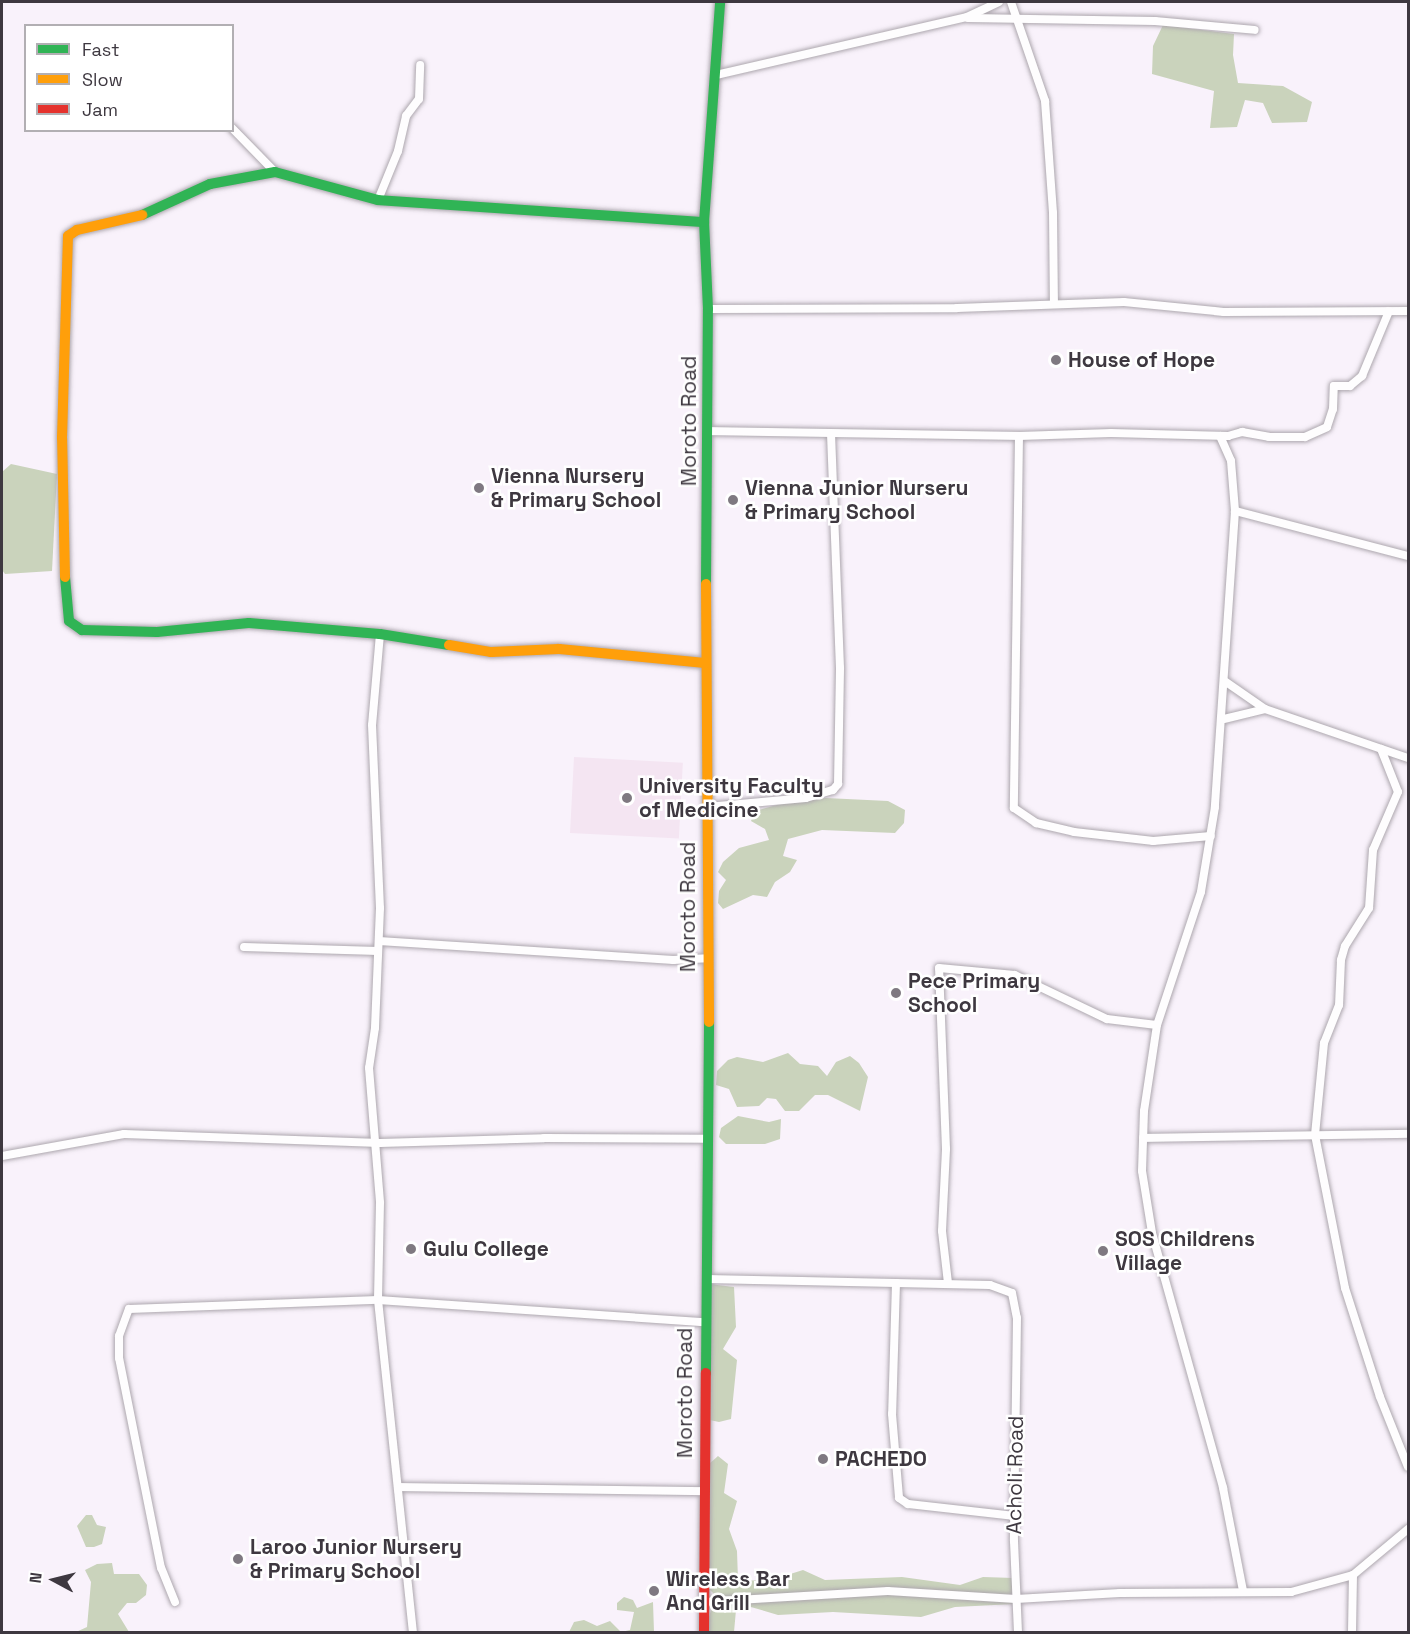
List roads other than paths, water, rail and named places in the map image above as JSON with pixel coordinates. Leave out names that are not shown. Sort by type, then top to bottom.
[{"type":"street","name":"Moroto Road","points":[[704,1632],[704,1322],[707,1279],[708,1139],[705,663],[708,309],[704,222],[720,2]]},
{"type":"street","points":[[967,18],[999,2]]},
{"type":"street","points":[[1011,2],[1014,17],[1045,101],[1053,213],[1054,302]]},
{"type":"street","points":[[716,75],[967,18],[1155,21],[1255,30]]},
{"type":"street","points":[[378,200],[398,152],[406,116],[419,99],[420,65]]},
{"type":"street","points":[[234,130],[275,172]]},
{"type":"street","points":[[704,222],[378,200],[275,172],[210,184],[157,211],[77,230],[68,236],[62,438],[66,610],[69,621],[88,631],[157,632],[249,623],[380,634],[491,652],[559,649],[705,663]]},
{"type":"street","points":[[708,309],[957,308],[1054,302],[1145,303],[1224,312],[1408,311]]},
{"type":"street","points":[[708,431],[831,435],[1019,436],[1220,436],[1244,432],[1293,438],[1323,430],[1333,409],[1331,391],[1334,386],[1350,386],[1362,376],[1389,311]]},
{"type":"street","points":[[707,807],[806,798],[833,790],[838,784],[840,668],[831,435]]},
{"type":"street","points":[[1019,436],[1014,808],[1036,824],[1074,832],[1153,841],[1211,836]]},
{"type":"street","points":[[1220,436],[1231,461],[1235,511],[1224,719],[1211,836],[1201,892],[1157,1025],[1143,1137],[1146,1204],[1223,1488],[1243,1591]]},
{"type":"street","points":[[1235,511],[1408,556]]},
{"type":"street","points":[[380,634],[372,725],[379,946],[369,1068],[373,1143],[380,1203],[378,1300],[400,1487],[413,1632]]},
{"type":"street","points":[[1226,682],[1265,709],[1408,758]]},
{"type":"street","points":[[1224,719],[1265,709]]},
{"type":"street","points":[[1381,749],[1398,792],[1373,850],[1370,908],[1345,946],[1341,960],[1339,1005],[1324,1043],[1315,1135],[1345,1288],[1380,1397],[1408,1467]]},
{"type":"street","points":[[244,947],[379,946],[673,960],[707,958]]},
{"type":"street","points":[[707,1279],[948,1283],[942,1231],[946,1149],[939,968],[1015,975],[1107,1019],[1157,1025]]},
{"type":"street","points":[[2,1156],[124,1134],[373,1143],[544,1138],[708,1139]]},
{"type":"street","points":[[1143,1137],[1408,1134]]},
{"type":"street","points":[[896,1282],[891,1414],[899,1498],[908,1504],[1015,1516]]},
{"type":"street","name":"Acholi Road","points":[[948,1283],[1006,1288],[1015,1301],[1017,1318],[1015,1516],[1018,1632]]},
{"type":"street","points":[[175,1602],[161,1568],[119,1358],[119,1336],[128,1311],[172,1305],[297,1305],[378,1300],[704,1322]]},
{"type":"street","points":[[400,1487],[705,1491]]},
{"type":"street","points":[[704,1602],[888,1591],[1016,1599],[1243,1591],[1291,1592],[1353,1575],[1408,1529]]},
{"type":"street","points":[[1352,1632],[1353,1575]]},
{"type":"place","name":"House of Hope","points":[[1056,360]]},
{"type":"place","name":"Vienna Nursery & Primary School","points":[[479,488]]},
{"type":"place","name":"Vienna Junior Nurseru & Primary School","points":[[733,500]]},
{"type":"place","name":"University Faculty of Medicine","points":[[627,798]]},
{"type":"place","name":"Pece Primary School","points":[[896,993]]},
{"type":"place","name":"Gulu College","points":[[411,1249]]},
{"type":"place","name":"SOS Childrens Village","points":[[1103,1251]]},
{"type":"place","name":"PACHEDO","points":[[823,1459]]},
{"type":"place","name":"Laroo Junior Nursery & Primary School","points":[[238,1559]]},
{"type":"place","name":"Wireless Bar And Grill","points":[[654,1591]]}]
